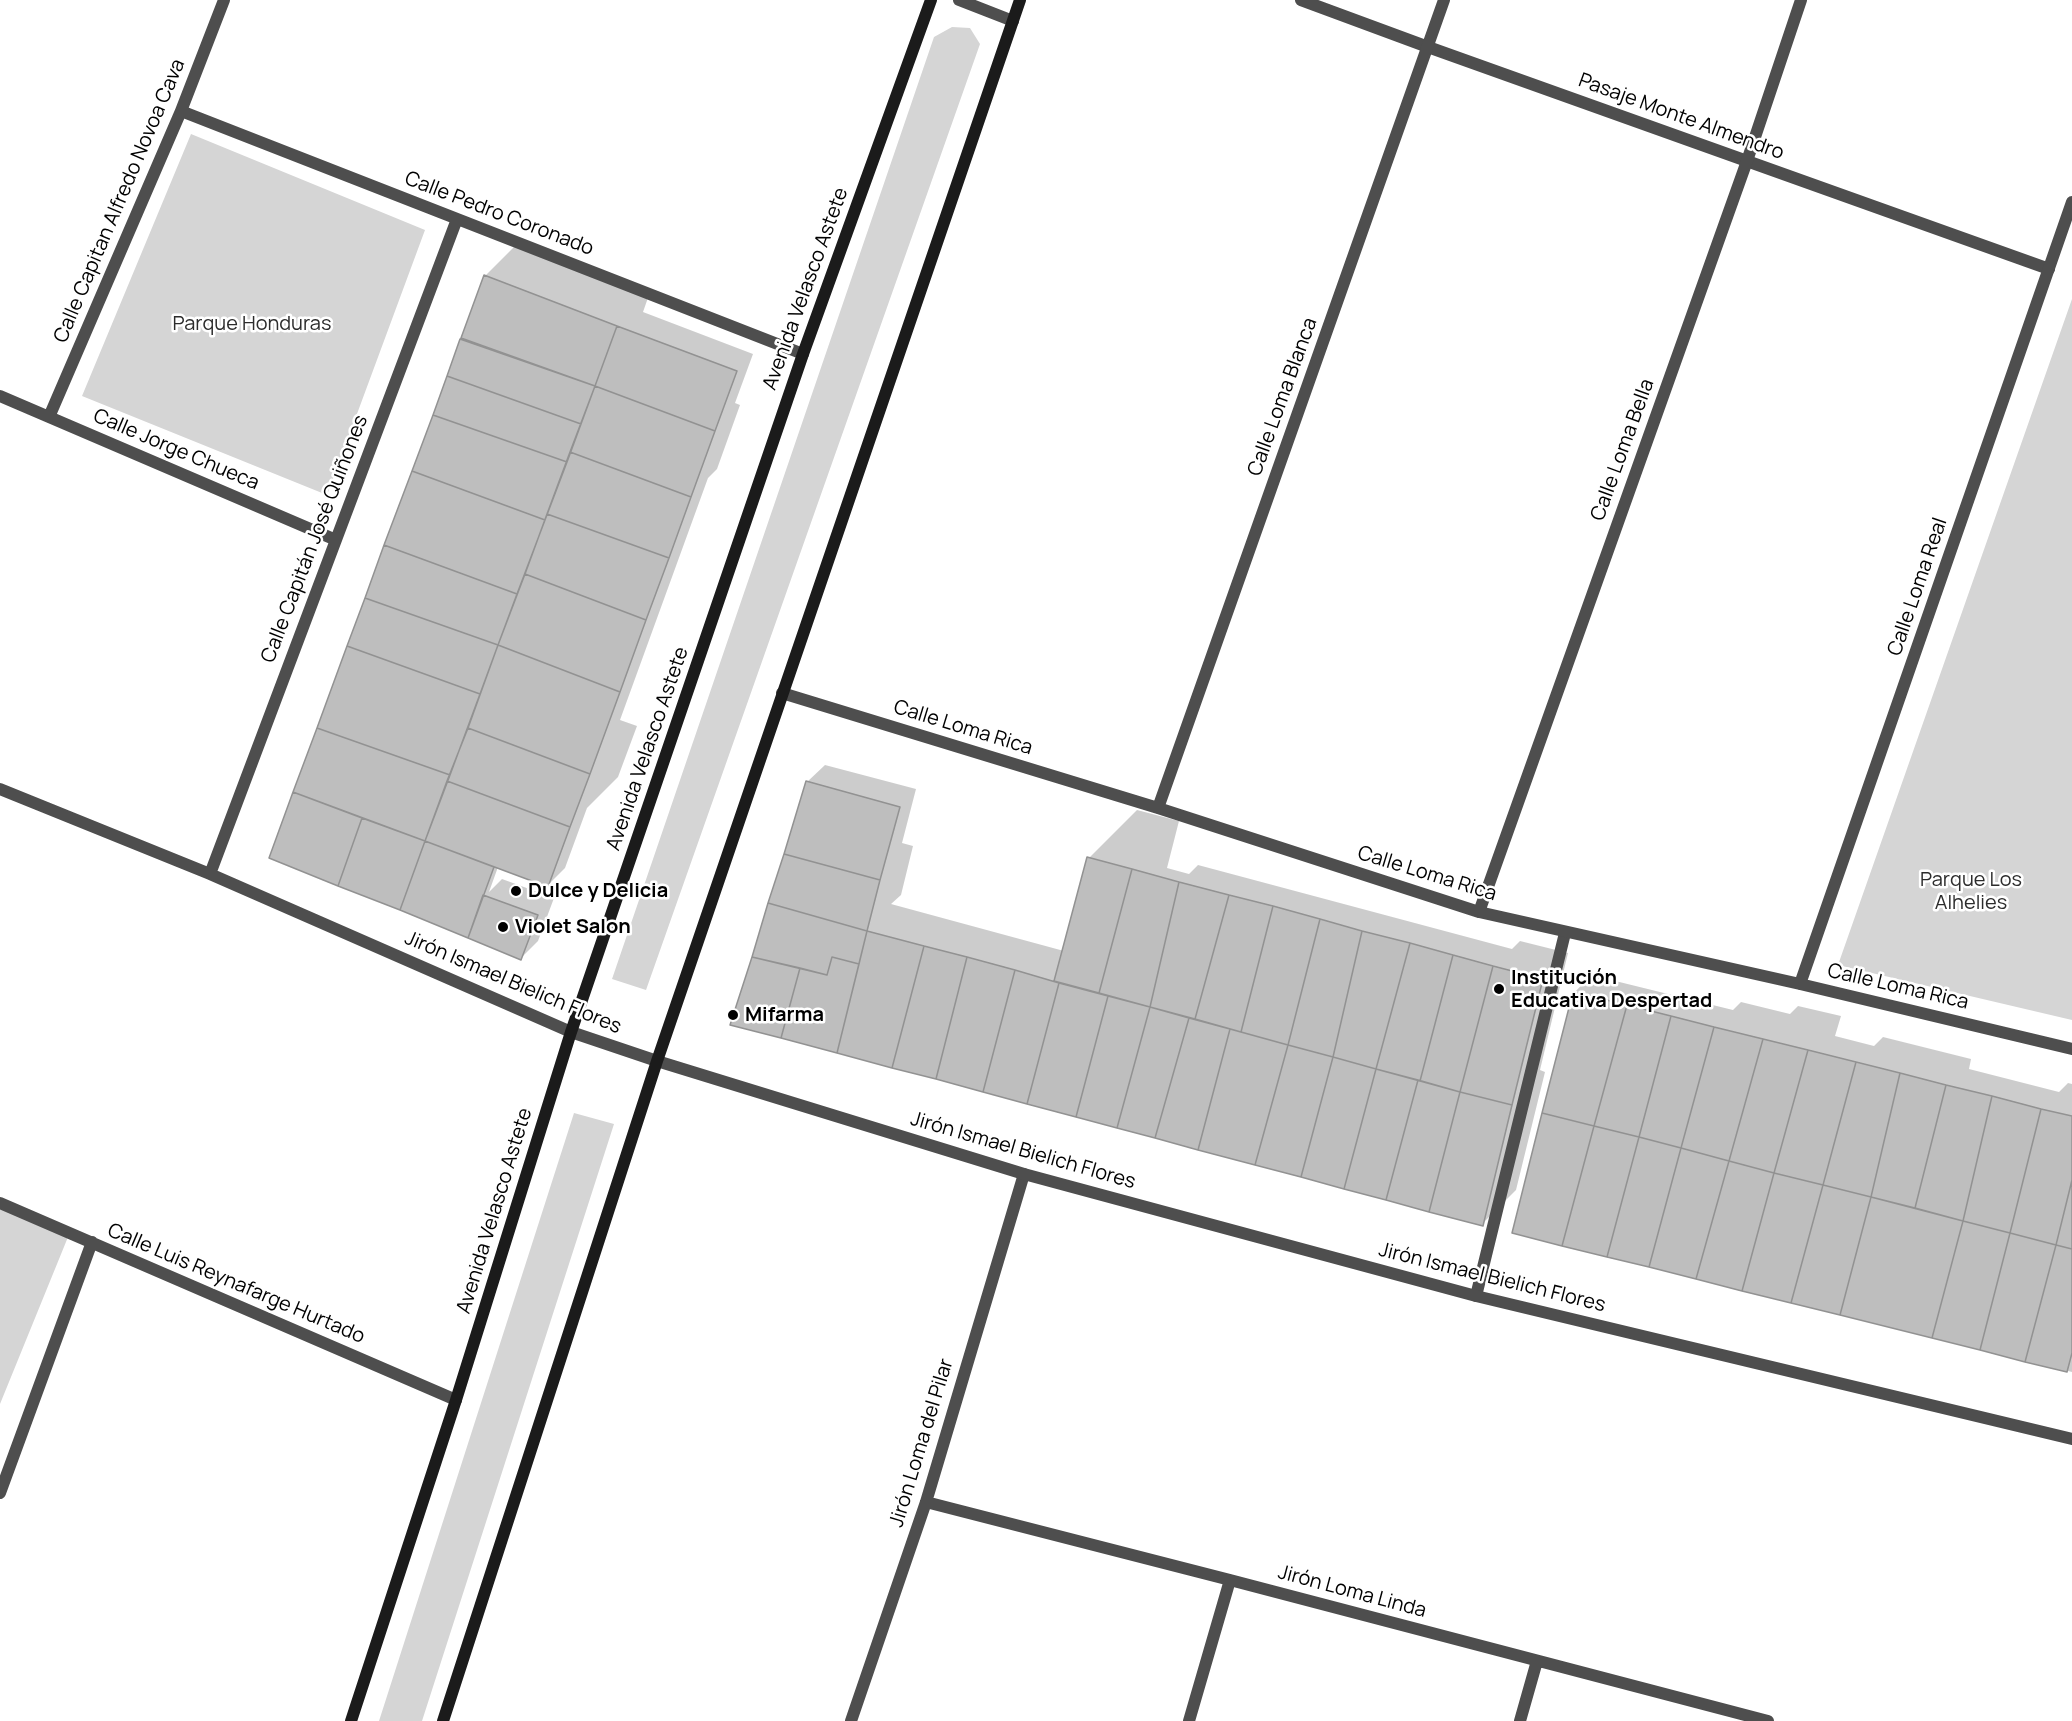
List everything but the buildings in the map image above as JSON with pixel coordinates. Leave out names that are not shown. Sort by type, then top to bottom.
[{"type":"main road","name":"Avenida Velasco Astete","points":[[351,1721],[456,1400],[571,1032],[803,354],[931,0]]},
{"type":"main road","points":[[443,1721],[657,1061],[1020,0]]},
{"type":"street","name":"Calle Capitan Alfredo Novoa Cava","points":[[49,417],[181,111],[224,0]]},
{"type":"street","points":[[959,0],[1013,21]]},
{"type":"street","name":"Pasaje Monte Almendro","points":[[1301,0],[2049,269]]},
{"type":"street","name":"Calle Loma Blanca","points":[[1158,808],[1444,0]]},
{"type":"street","name":"Calle Loma Bella","points":[[1479,912],[1747,161],[1801,0]]},
{"type":"street","name":"Calle Pedro Coronado","points":[[181,111],[803,354]]},
{"type":"street","name":"Calle Loma Real","points":[[1800,984],[2072,202]]},
{"type":"street","name":"Calle Capitán José Quiñones","points":[[210,874],[457,219]]},
{"type":"street","name":"Calle Jorge Chueca","points":[[0,396],[336,540]]},
{"type":"street","name":"Calle Loma Rica","points":[[782,693],[1158,808],[1479,912],[1800,984],[2072,1049]]},
{"type":"street","name":"Jirón Ismael Bielich Flores","points":[[0,789],[210,874],[571,1032],[657,1061],[1024,1174],[1476,1296],[2072,1439]]},
{"type":"street","points":[[1476,1296],[1565,933]]},
{"type":"street","name":"Jirón Loma del Pilar","points":[[851,1721],[926,1502],[1024,1174]]},
{"type":"street","name":"Calle Luis Reynafarge Hurtado","points":[[0,1203],[456,1400]]},
{"type":"street","points":[[0,1493],[92,1242]]},
{"type":"street","name":"Jirón Loma Linda","points":[[926,1502],[1768,1721]]},
{"type":"street","points":[[1189,1721],[1230,1580]]},
{"type":"street","points":[[1520,1721],[1537,1661]]},
{"type":"green space","points":[[952,27],[970,28],[980,44],[646,990],[612,979],[934,37]]},
{"type":"green space","name":"Parque Honduras","points":[[191,134],[425,230],[327,495],[82,396]]},
{"type":"green space","name":"Parque Los Alhelies","points":[[2072,299],[2072,1020],[1838,965]]},
{"type":"green space","points":[[574,1113],[614,1124],[422,1721],[379,1721]]},
{"type":"green space","points":[[0,1207],[68,1237],[0,1404]]},
{"type":"place","name":"Dulce y Delicia","points":[[516,891]]},
{"type":"place","name":"Violet Salon","points":[[503,927]]},
{"type":"place","name":"Institución Educativa Despertad","points":[[1499,989]]},
{"type":"place","name":"Mifarma","points":[[733,1015]]}]
